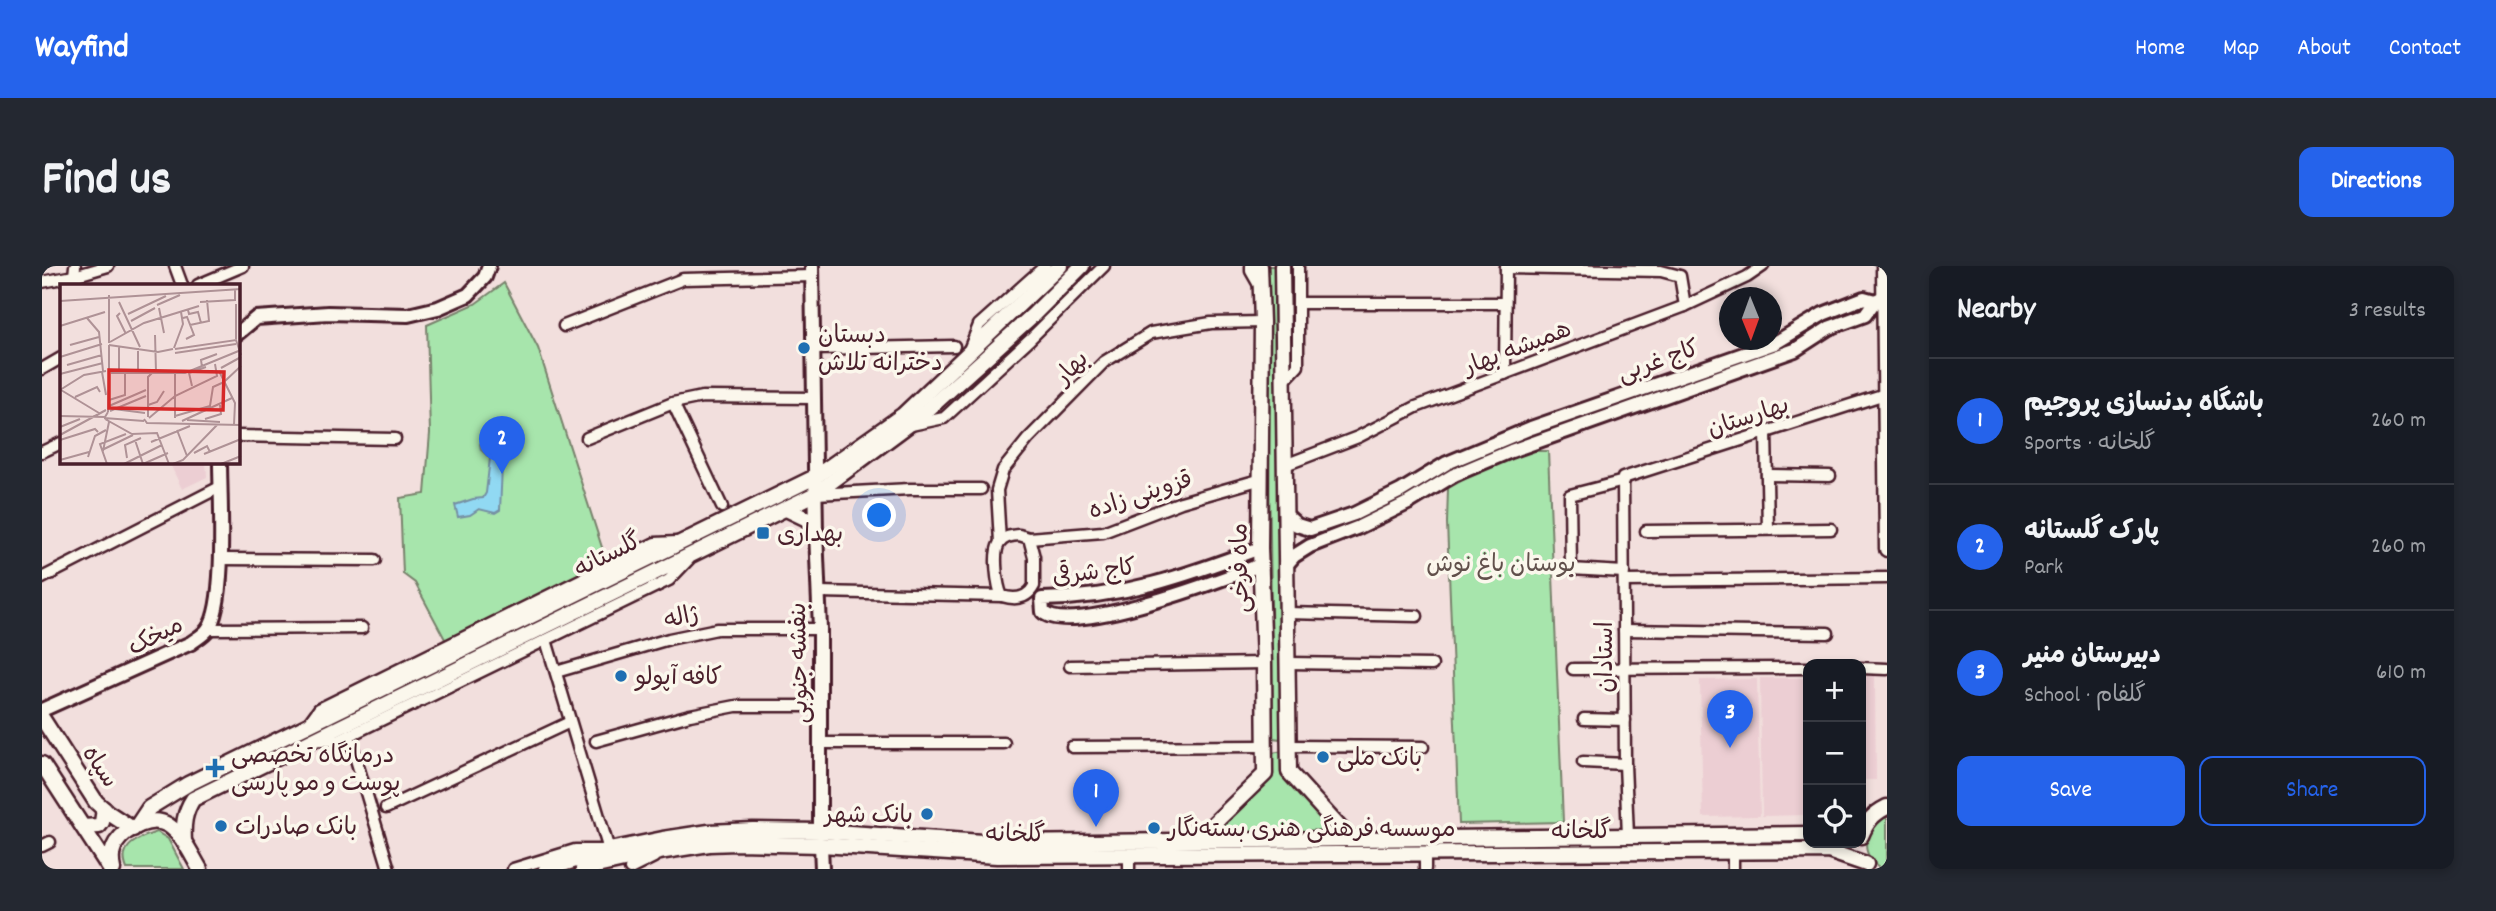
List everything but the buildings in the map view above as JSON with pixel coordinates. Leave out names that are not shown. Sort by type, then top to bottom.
[{"type":"main road","name":"گلستانه","points":[[111,869],[111,855],[116,843],[135,828],[149,808],[188,784],[309,733],[691,547],[815,477],[903,415],[1060,266]]},
{"type":"main road","name":"گلستانه","points":[[691,547],[816,494],[907,426],[1033,315],[1082,266]]},
{"type":"main road","name":"ماه فرخی","points":[[1197,840],[1265,774],[1260,565],[1260,266]]},
{"type":"main road","name":"ماه فرخی","points":[[1282,266],[1289,772],[1349,838]]},
{"type":"main road","points":[[1884,266],[1882,298],[1887,549]]},
{"type":"main road","points":[[786,509],[807,519],[816,532]]},
{"type":"main road","name":"سپاه","points":[[42,718],[96,802],[135,828]]},
{"type":"main road","name":"گلستانه","points":[[184,842],[186,811],[193,799],[309,733]]},
{"type":"main road","points":[[1265,746],[1289,746]]},
{"type":"main road","name":"سپاه","points":[[42,764],[111,869]]},
{"type":"main road","points":[[1866,824],[1887,805]]},
{"type":"main road","points":[[83,827],[99,826],[104,809]]},
{"type":"main road","points":[[135,828],[155,821],[166,823],[184,842],[200,869]]},
{"type":"main road","name":"گلخانه","points":[[546,869],[609,850],[709,832],[997,843],[1803,834]]},
{"type":"main road","name":"گلخانه","points":[[583,869],[709,844],[821,838],[997,856],[1129,863],[1425,853],[1828,851],[1868,867]]},
{"type":"main road","points":[[1861,848],[1868,867]]},
{"type":"street","points":[[42,282],[76,276],[108,266]]},
{"type":"street","points":[[175,266],[182,284]]},
{"type":"street","points":[[200,284],[243,266]]},
{"type":"street","points":[[240,331],[256,318],[328,313],[408,315],[438,308],[468,295],[485,277],[489,266]]},
{"type":"street","points":[[968,354],[979,326],[1045,266]]},
{"type":"street","points":[[907,426],[944,418],[1104,266]]},
{"type":"street","points":[[1251,266],[1261,288]]},
{"type":"street","points":[[1283,382],[1298,366],[1298,266]]},
{"type":"street","name":"همیشه بهار","points":[[1285,465],[1358,437],[1416,407],[1685,306],[1747,277],[1763,266]]},
{"type":"street","points":[[1505,374],[1506,267],[1661,271],[1681,276],[1685,306]]},
{"type":"street","points":[[564,326],[683,279],[813,271],[815,477]]},
{"type":"street","name":"کاج غربی","points":[[1310,529],[1354,514],[1401,491],[1447,463],[1531,428],[1688,371],[1775,343],[1823,314],[1864,298],[1882,298]]},
{"type":"street","name":"کاج غربی","points":[[1287,564],[1310,546],[1359,527],[1408,503],[1454,475],[1536,441],[1794,350],[1829,328],[1865,315],[1882,298]]},
{"type":"street","points":[[1298,303],[1506,303]]},
{"type":"street","name":"بهار","points":[[1000,542],[997,490],[1003,470],[1028,439],[1104,362],[1151,333],[1211,323],[1262,322]]},
{"type":"street","points":[[814,349],[954,346]]},
{"type":"street","points":[[42,369],[60,359]]},
{"type":"street","points":[[1688,371],[1693,385]]},
{"type":"street","name":"بهارستان","points":[[1624,576],[1571,569],[1570,495],[1885,394]]},
{"type":"street","points":[[587,438],[673,403],[702,397],[814,398]]},
{"type":"street","points":[[673,403],[722,507]]},
{"type":"street","points":[[1531,428],[1536,441]]},
{"type":"street","points":[[1766,432],[1768,529]]},
{"type":"street","points":[[240,436],[395,439]]},
{"type":"street","points":[[42,452],[60,443]]},
{"type":"street","name":"میخک","points":[[42,710],[191,643],[209,629],[216,603],[221,559],[220,464]]},
{"type":"street","points":[[1767,475],[1829,476]]},
{"type":"street","name":"بنفشه جنوبی","points":[[815,477],[820,629],[822,869]]},
{"type":"street","name":"قزوینی زاده","points":[[1029,538],[1103,532],[1181,502],[1262,479]]},
{"type":"street","name":"استادان","points":[[1623,480],[1625,764],[1629,836]]},
{"type":"street","points":[[42,578],[220,487]]},
{"type":"street","points":[[816,494],[911,489],[981,489]]},
{"type":"street","points":[[1286,515],[1297,524],[1310,529],[1305,537],[1310,546]]},
{"type":"street","points":[[1646,531],[1831,529]]},
{"type":"street","points":[[819,592],[1019,598],[1030,593],[1034,586],[1034,556],[1029,538],[1008,536],[1000,542],[997,550],[997,587],[1002,596]]},
{"type":"street","points":[[655,543],[691,547],[669,580],[546,640],[338,741],[309,733],[319,709],[655,543]]},
{"type":"street","name":"کاج شرقی","points":[[1260,548],[1162,582],[1119,593],[1073,599],[1042,599],[1043,612],[1052,617],[1114,612],[1163,600],[1260,565]]},
{"type":"street","points":[[221,559],[375,560]]},
{"type":"street","points":[[1624,576],[1887,578]]},
{"type":"street","points":[[1287,613],[1417,616]]},
{"type":"street","points":[[209,629],[362,628]]},
{"type":"street","name":"ژاله","points":[[555,672],[669,639],[717,629],[820,629]]},
{"type":"street","points":[[1625,630],[1828,633]]},
{"type":"street","points":[[513,869],[575,850],[609,850],[546,640]]},
{"type":"street","points":[[1070,666],[1264,663]]},
{"type":"street","points":[[1288,663],[1432,665]]},
{"type":"street","points":[[1573,669],[1803,668]]},
{"type":"street","points":[[1866,668],[1887,668]]},
{"type":"street","points":[[596,741],[690,715],[736,706],[820,706]]},
{"type":"street","points":[[1584,719],[1625,720]]},
{"type":"street","points":[[386,808],[570,722]]},
{"type":"street","points":[[349,736],[389,869]]},
{"type":"street","points":[[820,743],[1004,743]]},
{"type":"street","points":[[1072,747],[1265,746]]},
{"type":"street","points":[[1289,746],[1423,747]]},
{"type":"street","points":[[1583,762],[1625,764]]},
{"type":"street","points":[[630,869],[665,851]]},
{"type":"street","points":[[1732,852],[1733,869]]},
{"type":"street","points":[[1425,853],[1425,869]]},
{"type":"shaded area","points":[[170,464],[206,464],[207,477],[182,489]]},
{"type":"shaded area","points":[[1866,676],[1875,676],[1876,780],[1866,780]]},
{"type":"shaded area","points":[[1760,678],[1803,678],[1803,815],[1762,816]]},
{"type":"shaded area","points":[[1757,679],[1760,816],[1703,817],[1700,680]]},
{"type":"green space","points":[[1266,266],[1275,266],[1281,739],[1273,738]]},
{"type":"green space","points":[[504,283],[538,348],[607,563],[447,643],[415,583],[403,574],[400,498],[425,494],[430,433],[427,325],[475,304]]},
{"type":"green space","name":"بوستان باغ نوش","points":[[1516,451],[1548,451],[1563,822],[1459,824],[1447,523],[1448,488]]},
{"type":"green space","points":[[1284,751],[1284,774],[1335,830],[1214,833],[1273,773],[1271,753]]},
{"type":"green space","points":[[1887,813],[1887,869],[1874,863],[1866,848],[1869,833]]},
{"type":"green space","points":[[157,832],[168,839],[184,869],[127,869],[125,854],[131,844]]},
{"type":"water","points":[[494,437],[500,440],[503,446],[500,510],[495,513],[479,509],[470,515],[458,517],[455,505],[483,498],[486,493],[490,458],[481,450],[480,444],[485,438]]},
{"type":"place","name":"دبستان دخترانه تلاش","points":[[804,348]]},
{"type":"place","name":"پارک گلستانه","points":[[502,474]]},
{"type":"place","name":"بهداری","points":[[763,533]]},
{"type":"place","name":"کافه آپولو","points":[[621,676]]},
{"type":"place","name":"دبیرستان منیر","points":[[1730,748]]},
{"type":"place","name":"بانک ملی","points":[[1323,757]]},
{"type":"place","name":"درمانگاه تخصصی پوست و مو پارسی","points":[[215,768]]},
{"type":"place","name":"بانک شهر","points":[[927,814]]},
{"type":"place","name":"بانک صادرات","points":[[221,826]]},
{"type":"place","name":"باشگاه بدنسازی پروجیم","points":[[1096,827]]},
{"type":"place","name":"موسسه فرهنگی هنری بسته‌نگار","points":[[1154,828]]}]
